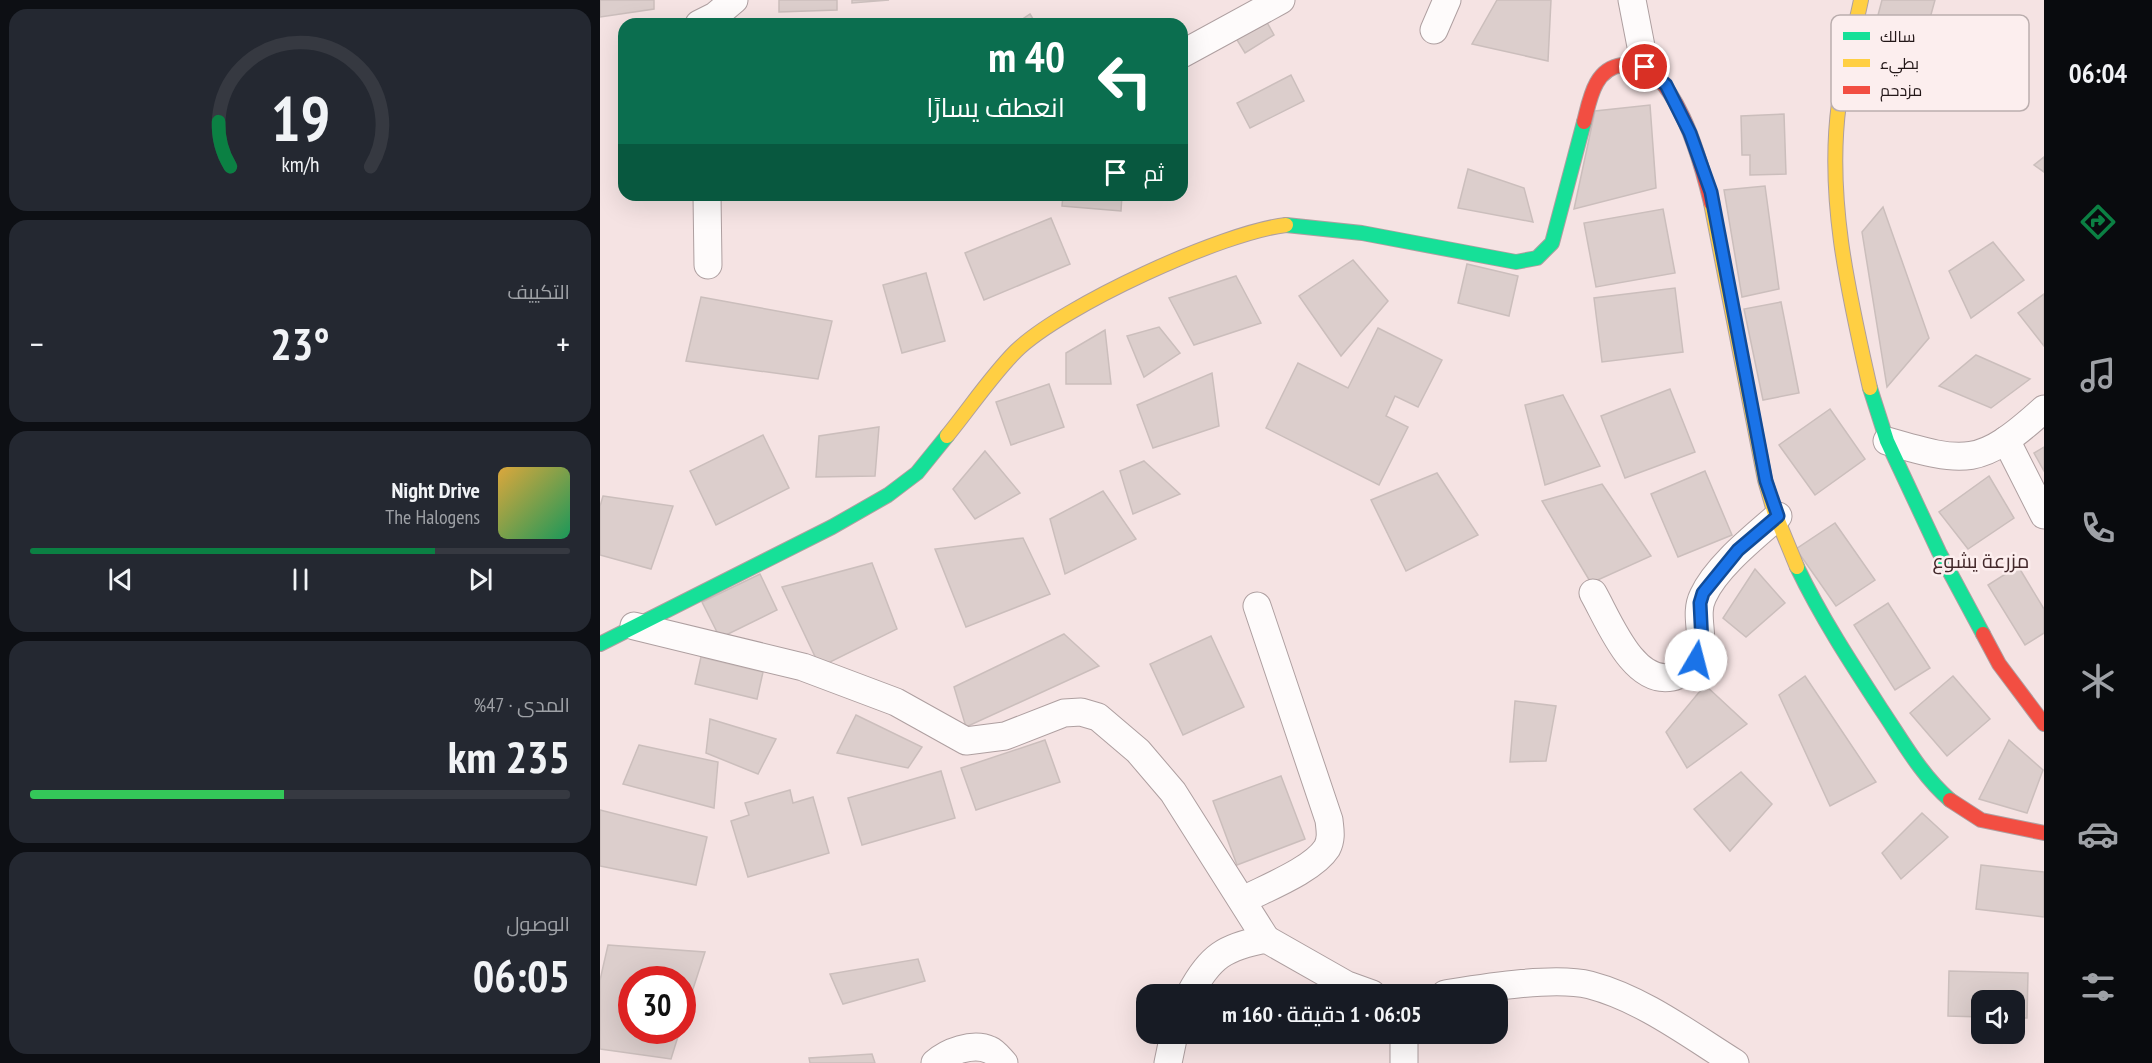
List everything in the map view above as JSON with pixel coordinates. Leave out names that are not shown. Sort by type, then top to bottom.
[{"type":"street","points":[[711,18],[734,0]]},
{"type":"street","points":[[1188,51],[1281,0]]},
{"type":"street","points":[[1434,30],[1447,0]]},
{"type":"street","points":[[1632,0],[1645,67]]},
{"type":"street","points":[[1858,15],[1861,0]]},
{"type":"street","points":[[600,644],[832,527],[888,495],[917,473],[1016,351],[1047,326],[1089,301],[1195,253],[1256,231],[1285,225],[1362,233],[1516,262],[1527,262],[1542,257],[1552,243],[1593,86],[1602,73],[1618,64],[1645,67],[1666,85],[1690,133],[1711,192],[1766,481],[1797,571],[1840,646],[1909,751],[1946,798],[1974,817],[2012,828],[2044,833]]},
{"type":"street","points":[[1839,111],[1837,204],[1847,286],[1872,398],[1887,441],[1939,552],[1999,664],[2044,724]]},
{"type":"street","points":[[707,201],[708,265]]},
{"type":"street","points":[[1887,441],[1940,456],[1960,458],[1987,452],[2044,410]]},
{"type":"street","points":[[2006,440],[2044,515]]},
{"type":"street","points":[[1593,593],[1634,664],[1662,679],[1677,676],[1696,660],[1702,644],[1700,603],[1703,593],[1738,550],[1778,516]]},
{"type":"street","points":[[1243,900],[1309,865],[1326,849],[1331,836],[1329,820],[1257,606]]},
{"type":"street","points":[[634,626],[803,667],[896,702],[966,741],[1005,736],[1064,713],[1081,712],[1098,717],[1138,751],[1173,792],[1266,939],[1345,984]]},
{"type":"street","points":[[1195,984],[1222,951],[1266,939]]},
{"type":"street","points":[[1508,987],[1551,982],[1589,985],[1620,996],[1670,1021],[1735,1063]]},
{"type":"street","points":[[1168,1063],[1172,1044]]},
{"type":"street","points":[[1404,1044],[1404,1063]]},
{"type":"street","points":[[935,1063],[943,1056],[973,1048],[990,1050],[1004,1063]]},
{"type":"building","points":[[600,0],[654,0],[654,9],[600,17]]},
{"type":"building","points":[[779,0],[837,0],[837,10],[779,12]]},
{"type":"building","points":[[852,0],[889,0],[852,3]]},
{"type":"building","points":[[1497,0],[1551,0],[1548,61],[1472,44]]},
{"type":"building","points":[[1882,0],[1935,0],[1931,15],[1878,15]]},
{"type":"building","points":[[1264,17],[1274,35],[1245,53],[1234,35]]},
{"type":"building","points":[[1291,75],[1304,101],[1250,128],[1237,103]]},
{"type":"building","points":[[1650,105],[1656,188],[1574,209],[1595,111]]},
{"type":"building","points":[[1784,114],[1786,174],[1750,175],[1750,155],[1742,155],[1741,116]]},
{"type":"building","points":[[2044,157],[2044,172],[2034,165]]},
{"type":"building","points":[[1468,169],[1524,188],[1533,222],[1458,208]]},
{"type":"building","points":[[1765,186],[1779,289],[1742,297],[1724,190]]},
{"type":"building","points":[[1062,201],[1122,201],[1121,211],[1062,206]]},
{"type":"building","points":[[1883,207],[1929,338],[1887,387],[1862,232]]},
{"type":"building","points":[[1663,209],[1675,273],[1596,287],[1584,223]]},
{"type":"building","points":[[1051,218],[1070,264],[984,300],[965,253]]},
{"type":"building","points":[[1993,242],[2024,280],[1971,318],[1949,271]]},
{"type":"building","points":[[1353,260],[1388,301],[1341,356],[1299,296]]},
{"type":"building","points":[[1467,264],[1518,276],[1509,316],[1458,303]]},
{"type":"building","points":[[926,273],[945,341],[902,353],[883,285]]},
{"type":"building","points":[[1236,276],[1261,323],[1194,345],[1169,298]]},
{"type":"building","points":[[1675,288],[1683,352],[1602,362],[1594,298]]},
{"type":"building","points":[[2044,294],[2044,346],[2018,313]]},
{"type":"building","points":[[701,297],[832,321],[818,379],[686,361]]},
{"type":"building","points":[[1781,302],[1799,393],[1763,400],[1744,309]]},
{"type":"building","points":[[1159,327],[1180,353],[1144,377],[1127,336]]},
{"type":"building","points":[[1378,328],[1442,360],[1418,407],[1395,396],[1386,416],[1408,427],[1379,485],[1266,428],[1298,363],[1348,388]]},
{"type":"building","points":[[1105,330],[1111,384],[1066,384],[1066,353]]},
{"type":"building","points":[[1976,355],[2030,379],[1991,408],[1939,386]]},
{"type":"building","points":[[1212,373],[1219,426],[1153,448],[1137,405]]},
{"type":"building","points":[[1049,384],[1064,427],[1011,445],[996,402]]},
{"type":"building","points":[[1670,389],[1695,452],[1625,478],[1601,416]]},
{"type":"building","points":[[1563,395],[1600,466],[1545,485],[1525,405]]},
{"type":"building","points":[[1830,409],[1865,459],[1815,495],[1779,445]]},
{"type":"building","points":[[879,427],[875,476],[816,477],[819,436]]},
{"type":"building","points":[[763,435],[789,488],[716,525],[690,471]]},
{"type":"building","points":[[2044,447],[2044,471],[2034,453]]},
{"type":"building","points":[[985,451],[1020,493],[975,519],[953,489]]},
{"type":"building","points":[[1144,461],[1180,494],[1133,514],[1120,471]]},
{"type":"building","points":[[1705,471],[1732,535],[1678,557],[1651,494]]},
{"type":"building","points":[[1437,473],[1478,535],[1406,571],[1371,500]]},
{"type":"building","points":[[1989,476],[2014,518],[1968,549],[1939,512]]},
{"type":"building","points":[[1602,484],[1651,556],[1591,583],[1542,501]]},
{"type":"building","points":[[1103,491],[1136,539],[1065,574],[1050,519]]},
{"type":"building","points":[[603,496],[673,506],[651,569],[600,555],[600,506]]},
{"type":"building","points":[[1835,523],[1875,580],[1836,606],[1796,549]]},
{"type":"building","points":[[1023,538],[1050,594],[966,627],[935,549]]},
{"type":"building","points":[[872,563],[897,629],[820,667],[782,587]]},
{"type":"building","points":[[2018,566],[2044,609],[2044,633],[2025,645],[1988,585]]},
{"type":"building","points":[[1755,569],[1785,603],[1746,637],[1723,618]]},
{"type":"building","points":[[760,574],[777,610],[720,638],[702,602]]},
{"type":"building","points":[[1888,603],[1930,668],[1895,690],[1854,625]]},
{"type":"building","points":[[1064,634],[1099,666],[966,727],[954,687]]},
{"type":"building","points":[[1211,636],[1244,707],[1183,735],[1150,664]]},
{"type":"building","points":[[701,657],[763,672],[757,699],[695,684]]},
{"type":"building","points":[[1805,676],[1876,782],[1830,806],[1779,695]]},
{"type":"building","points":[[1953,676],[1990,719],[1947,756],[1910,713]]},
{"type":"building","points":[[1705,685],[1747,724],[1687,768],[1666,732]]},
{"type":"building","points":[[1515,701],[1556,706],[1546,761],[1510,762]]},
{"type":"building","points":[[856,715],[922,747],[908,768],[837,753]]},
{"type":"building","points":[[710,719],[776,739],[758,774],[706,753]]},
{"type":"building","points":[[1045,740],[1060,782],[976,810],[961,768]]},
{"type":"building","points":[[2009,740],[2043,770],[2027,813],[1979,799]]},
{"type":"building","points":[[639,745],[718,762],[714,808],[623,784]]},
{"type":"building","points":[[941,771],[955,818],[862,845],[848,798]]},
{"type":"building","points":[[1741,772],[1772,804],[1730,851],[1694,809]]},
{"type":"building","points":[[1281,776],[1305,839],[1237,865],[1213,801]]},
{"type":"building","points":[[790,790],[793,803],[813,797],[829,853],[748,877],[731,821],[749,815],[745,803]]},
{"type":"building","points":[[600,810],[707,837],[696,885],[600,866]]},
{"type":"building","points":[[1922,813],[1948,837],[1901,879],[1882,853]]},
{"type":"building","points":[[1981,865],[2044,872],[2044,917],[1976,909]]},
{"type":"building","points":[[608,945],[705,952],[696,980],[696,966],[618,966],[618,1044],[676,1044],[671,1059],[600,1049],[600,980]]},
{"type":"building","points":[[918,959],[925,981],[843,1004],[830,974]]},
{"type":"building","points":[[1949,971],[2028,973],[2027,1018],[2025,1018],[2025,990],[1971,990],[1971,1017],[1948,1016]]},
{"type":"building","points":[[872,1054],[875,1063],[810,1063],[809,1058]]},
{"type":"traffic: fast","points":[[1286,225],[1362,233],[1516,262],[1537,258],[1552,243],[1584,122]]},
{"type":"traffic: fast","points":[[1870,388],[1887,441],[1939,552],[1983,634]]},
{"type":"traffic: fast","points":[[600,644],[832,527],[888,495],[917,473],[947,436]]},
{"type":"traffic: fast","points":[[1797,567],[1837,640],[1904,745],[1930,780],[1950,800]]},
{"type":"traffic: slow","points":[[1857,15],[1861,0]]},
{"type":"traffic: slow","points":[[1838,111],[1835,175],[1842,247],[1854,318],[1870,388]]},
{"type":"traffic: slow","points":[[1711,203],[1765,480],[1774,511],[1797,567]]},
{"type":"traffic: slow","points":[[947,436],[989,381],[1016,351],[1038,333],[1069,313],[1105,293],[1185,256],[1224,241],[1286,225]]},
{"type":"traffic: jam","points":[[1584,122],[1595,86],[1605,72],[1622,65],[1641,67],[1657,78],[1671,95],[1683,117],[1701,165],[1711,203]]},
{"type":"traffic: jam","points":[[1983,634],[1999,664],[2044,724]]},
{"type":"traffic: jam","points":[[1950,800],[1981,820],[2044,833]]},
{"type":"district","name":"مزرعة يشوع","points":[[1981,561]]},
{"type":"route","points":[[1645,67],[1666,85],[1690,133],[1711,192],[1766,481],[1778,516],[1738,550],[1703,593],[1700,603],[1702,644],[1696,660]]}]
